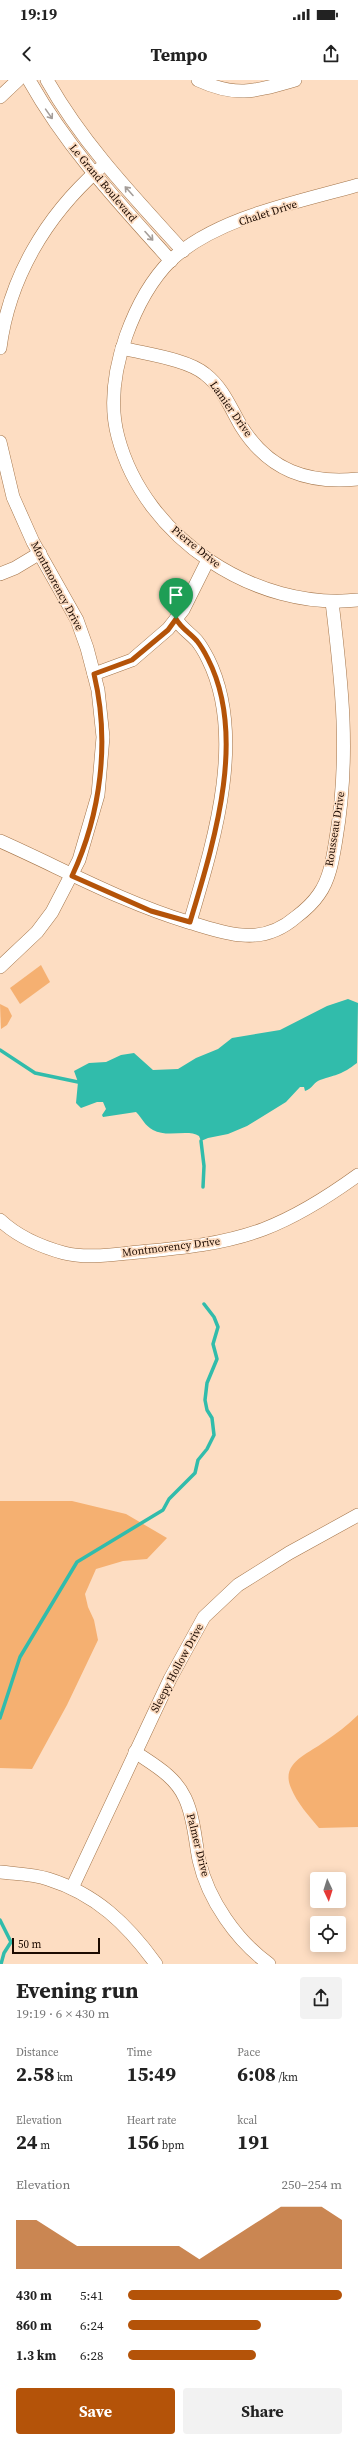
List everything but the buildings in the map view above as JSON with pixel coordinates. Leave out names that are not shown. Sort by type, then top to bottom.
[{"type":"street","points":[[0,97],[18,80]]},
{"type":"street","name":"Le Grand Boulevard","points":[[29,80],[46,109],[93,174],[171,260]]},
{"type":"street","name":"Le Grand Boulevard","points":[[47,80],[59,101],[104,164],[183,251]]},
{"type":"street","points":[[198,80],[216,88],[247,92],[295,80]]},
{"type":"street","points":[[0,348],[9,302],[42,232],[65,201],[104,164]]},
{"type":"street","name":"Chalet Drive","points":[[183,251],[216,231],[251,217],[358,185]]},
{"type":"street","name":"Pierre Drive","points":[[183,251],[171,260],[148,288],[132,320],[122,348],[114,383],[114,409],[118,437],[128,462],[143,491],[172,530],[208,560],[236,577],[276,592],[317,601],[332,602],[358,600]]},
{"type":"street","name":"Lamier Drive","points":[[122,348],[186,365],[206,374],[220,389],[242,426],[260,448],[277,464],[293,473],[320,480],[358,479]]},
{"type":"street","name":"Montmorency Drive","points":[[0,442],[13,497],[40,553],[77,620],[87,648],[94,674],[103,737],[98,795],[79,860],[72,876],[52,912],[37,932],[0,968]]},
{"type":"street","points":[[0,574],[15,568],[40,553]]},
{"type":"street","points":[[94,674],[132,660],[168,630],[176,619],[208,560]]},
{"type":"street","name":"Rousseau Drive","points":[[0,841],[72,876],[151,911],[221,932],[257,935],[273,931],[288,924],[320,894],[331,865],[338,825],[345,751],[344,701],[332,602]]},
{"type":"street","points":[[176,619],[198,642],[208,660],[221,694],[224,720],[225,765],[220,806],[214,841],[190,922]]},
{"type":"street","name":"Montmorency Drive","points":[[3,1228],[32,1241],[65,1253],[106,1256],[192,1246],[226,1240],[265,1229],[319,1202],[358,1175]]},
{"type":"street","name":"Sleepy Hollow Drive","points":[[72,1888],[134,1752],[189,1642],[204,1617],[219,1601],[238,1585],[290,1553],[358,1515]]},
{"type":"street","name":"Palmer Drive","points":[[134,1752],[164,1771],[185,1798],[191,1816],[200,1862],[213,1898],[241,1938],[257,1956],[269,1964]]},
{"type":"street","points":[[0,1872],[47,1878],[82,1891],[110,1910],[156,1964]]},
{"type":"shaded area","points":[[41,965],[50,982],[20,1004],[10,988]]},
{"type":"shaded area","points":[[0,1004],[8,1008],[12,1016],[7,1025],[1,1029]]},
{"type":"shaded area","points":[[0,1501],[72,1501],[126,1514],[167,1538],[147,1559],[123,1561],[96,1569],[85,1594],[88,1607],[94,1620],[98,1640],[67,1705],[32,1769],[0,1768]]},
{"type":"shaded area","points":[[358,1715],[358,1827],[319,1828],[296,1799],[291,1788],[289,1772],[297,1760],[337,1733]]},
{"type":"water","points":[[348,999],[358,1003],[357,1063],[343,1072],[318,1081],[305,1091],[304,1087],[300,1087],[286,1102],[247,1126],[228,1134],[201,1141],[199,1136],[194,1134],[165,1133],[153,1130],[136,1112],[103,1117],[102,1115],[106,1109],[103,1102],[97,1102],[81,1108],[76,1103],[78,1082],[74,1071],[89,1063],[106,1062],[121,1055],[134,1053],[153,1070],[178,1069],[196,1058],[218,1049],[232,1038],[280,1030],[327,1006]]},
{"type":"waterway","points":[[0,1050],[35,1073],[78,1082]]},
{"type":"waterway","points":[[201,1141],[204,1166],[203,1187]]},
{"type":"waterway","points":[[0,1718],[20,1657],[77,1562],[163,1510],[169,1499],[195,1473],[198,1460],[207,1449],[214,1435],[212,1418],[207,1410],[205,1400],[207,1383],[217,1359],[213,1344],[218,1327],[214,1317],[204,1304]]},
{"type":"waterway","points":[[0,1920],[11,1942],[4,1953],[1,1964]]},
{"type":"route","points":[[176,619],[179,624],[198,642],[208,660],[221,694],[224,720],[225,765],[220,806],[214,841],[190,922],[151,911],[72,876],[79,860],[98,795],[103,737],[98,690],[94,674],[132,660],[168,630],[176,619]]}]
